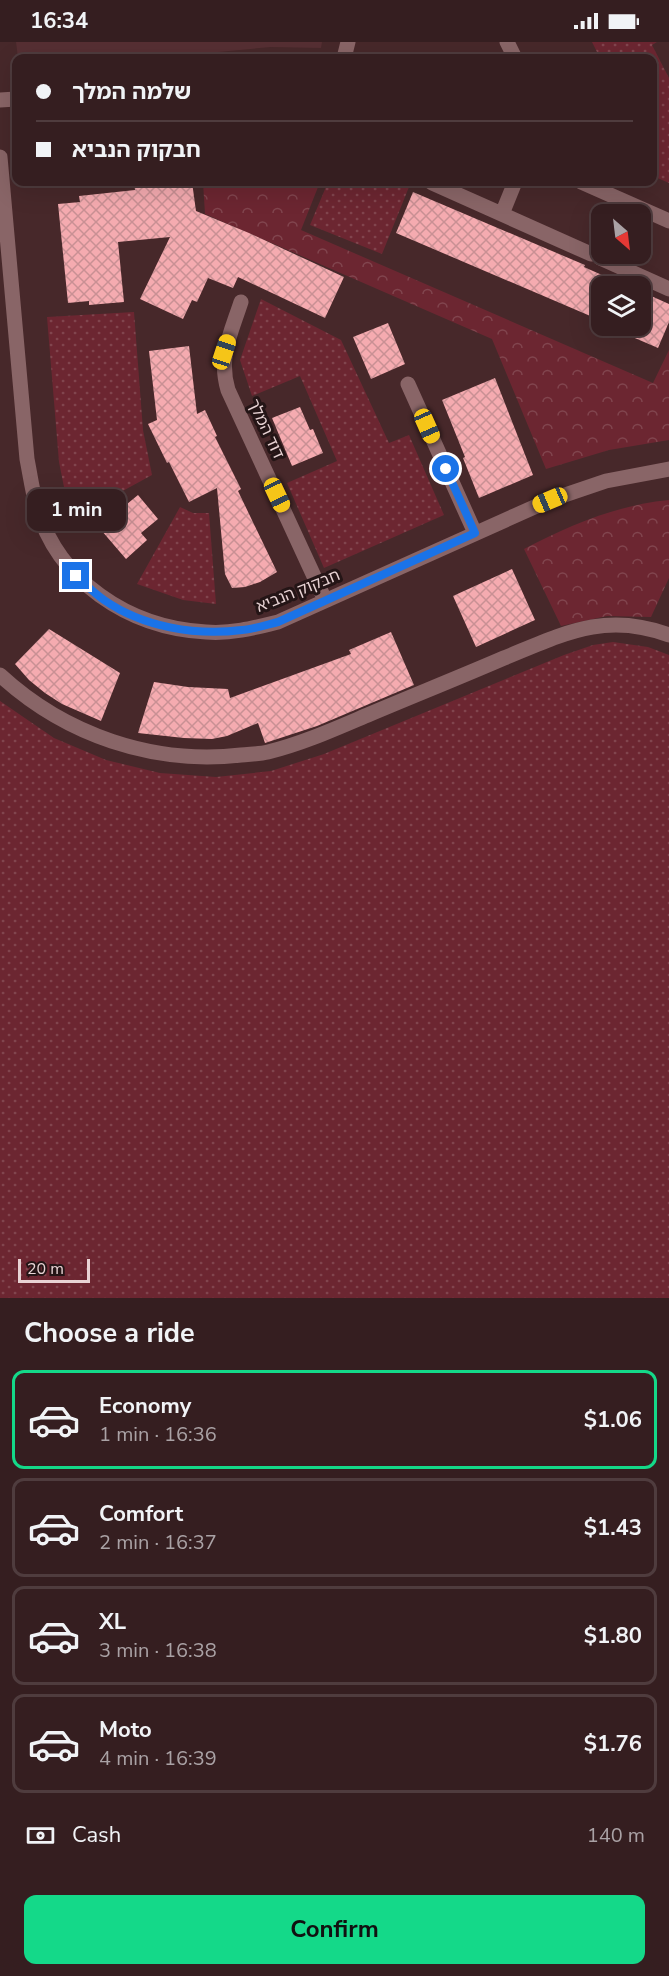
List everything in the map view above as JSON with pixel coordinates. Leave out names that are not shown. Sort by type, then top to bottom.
[{"type":"street","name":"חבקוק הנביא","points":[[0,157],[27,459],[36,506],[53,544],[76,576],[104,600],[137,617],[180,629],[207,632],[243,630],[278,622],[578,489],[632,475],[669,469]]},
{"type":"street","points":[[439,186],[669,289]]},
{"type":"street","points":[[502,214],[513,186]]},
{"type":"street","points":[[590,186],[669,221]]},
{"type":"street","name":"דוד המלך","points":[[241,302],[224,352],[224,377],[325,600]]},
{"type":"street","points":[[408,384],[475,533]]},
{"type":"street","points":[[0,675],[19,692],[63,721],[112,742],[163,755],[215,758],[267,752],[318,736],[547,640],[589,627],[625,623],[669,634]]},
{"type":"shaded area","points":[[16,42],[322,42],[321,48],[271,47],[197,54],[18,54]]},
{"type":"green space","points":[[592,42],[657,42],[652,45],[657,54],[598,54]]},
{"type":"green space","points":[[657,55],[669,78],[669,183],[657,178]]},
{"type":"green space","points":[[203,186],[318,186],[301,230],[653,383],[669,350],[669,440],[609,450],[546,469],[492,339],[205,214]]},
{"type":"green space","points":[[326,186],[409,186],[382,254],[310,225]]},
{"type":"green space","points":[[261,299],[341,340],[389,443],[409,435],[444,515],[324,568],[287,483],[337,461],[300,376],[252,396],[240,360]]},
{"type":"green space","points":[[134,312],[143,430],[152,475],[75,517],[66,497],[59,462],[47,317]]},
{"type":"green space","points":[[669,500],[669,578],[651,617],[607,616],[561,626],[524,549],[594,517],[631,506]]},
{"type":"green space","points":[[180,507],[193,513],[209,513],[216,604],[183,600],[137,584]]},
{"type":"green space","points":[[613,642],[648,647],[669,655],[669,1298],[0,1298],[0,701],[54,738],[106,760],[160,773],[216,777],[271,771],[324,754],[564,655],[593,645]]},
{"type":"building","points":[[134,186],[193,186],[196,211],[344,277],[325,318],[238,277],[233,288],[208,278],[197,302],[192,300],[183,319],[140,299],[170,237],[118,242],[124,302],[89,305],[89,301],[68,303],[58,204],[80,202],[79,196],[135,190]]},
{"type":"building","points":[[413,192],[585,265],[584,267],[602,275],[591,276],[591,316],[396,233]]},
{"type":"building","points":[[651,296],[669,304],[669,322],[658,348],[630,336],[651,336]]},
{"type":"building","points":[[388,323],[405,364],[371,379],[353,337]]},
{"type":"building","points":[[189,346],[197,414],[205,410],[217,436],[215,437],[241,489],[238,491],[277,572],[260,582],[245,587],[232,588],[225,574],[217,488],[189,502],[148,424],[157,420],[149,351]]},
{"type":"building","points":[[495,378],[533,475],[479,498],[442,400]]},
{"type":"building","points":[[300,407],[323,453],[292,466],[272,418]]},
{"type":"building","points":[[138,495],[158,519],[141,533],[147,540],[126,559],[95,523],[123,499],[127,504]]},
{"type":"building","points":[[512,569],[535,620],[476,647],[453,596]]},
{"type":"building","points":[[49,629],[120,673],[101,721],[62,704],[45,693],[15,664]]},
{"type":"building","points":[[391,632],[414,685],[317,726],[265,743],[258,723],[227,736],[212,739],[138,733],[154,682],[228,689],[230,698],[351,654],[349,650]]},
{"type":"route","points":[[76,576],[104,600],[137,617],[171,628],[207,632],[243,630],[278,622],[475,533],[446,469]]}]
